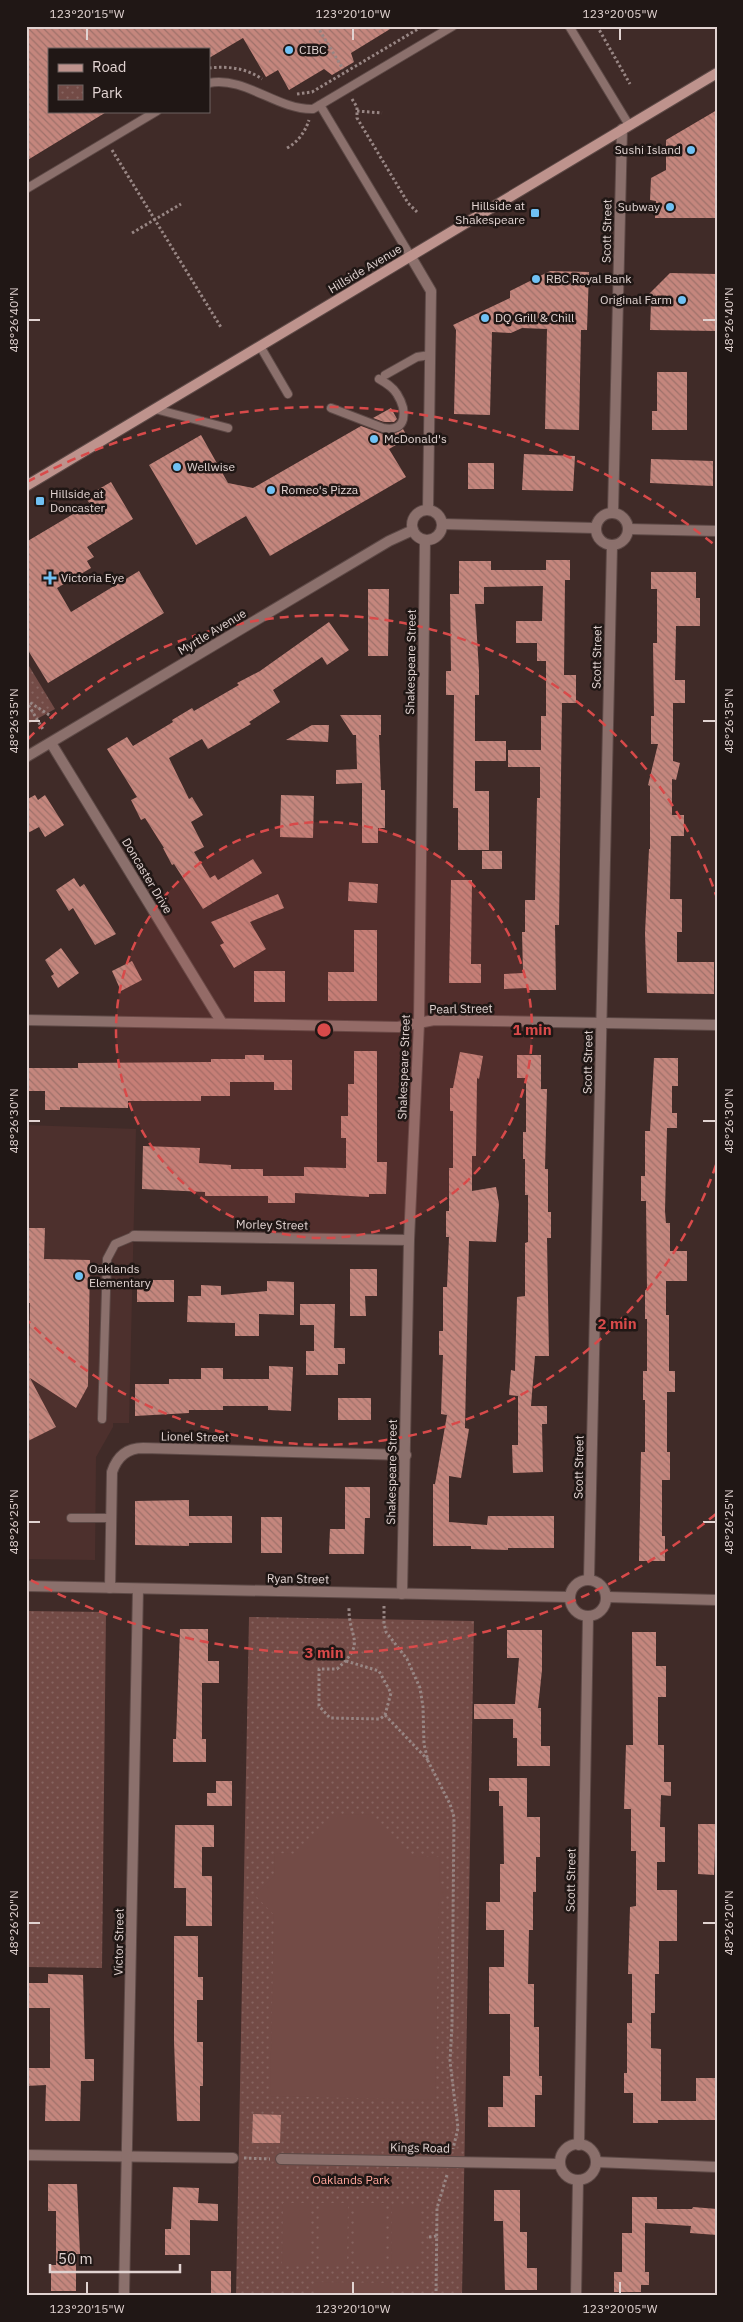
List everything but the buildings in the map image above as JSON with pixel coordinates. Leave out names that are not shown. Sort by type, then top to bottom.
[{"type":"main road","name":"Hillside Avenue","points":[[26,486],[717,73]]},
{"type":"street","name":"Scott Street","points":[[613,513],[625,127]]},
{"type":"street","points":[[411,256],[431,292],[428,510]]},
{"type":"street","points":[[428,510],[437,514],[442,524],[439,534],[435,538],[425,540],[419,538],[413,530],[415,517],[428,510]]},
{"type":"street","points":[[613,513],[624,518],[628,529],[624,541],[612,546],[600,541],[595,528],[601,517],[613,513]]},
{"type":"street","points":[[442,524],[595,528]]},
{"type":"street","points":[[628,529],[717,531]]},
{"type":"street","name":"Myrtle Avenue","points":[[26,757],[389,541],[413,530]]},
{"type":"street","name":"Shakespeare Street","points":[[402,1594],[409,1240],[419,1023],[425,540]]},
{"type":"street","name":"Scott Street","points":[[590,1579],[612,546]]},
{"type":"street","name":"Doncaster Drive","points":[[51,743],[222,1023]]},
{"type":"street","name":"Pearl Street","points":[[26,1020],[398,1027],[434,1020],[717,1025]]},
{"type":"street","name":"Morley Street","points":[[134,1236],[409,1240]]},
{"type":"street","name":"Lionel Street","points":[[110,1588],[112,1472],[114,1465],[122,1455],[138,1448],[406,1454]]},
{"type":"street","points":[[590,1579],[601,1585],[606,1597],[601,1611],[588,1617],[574,1611],[569,1597],[576,1584],[590,1579]]},
{"type":"street","name":"Ryan Street","points":[[26,1586],[569,1597]]},
{"type":"street","name":"Victor Street","points":[[124,2296],[138,1589]]},
{"type":"street","points":[[606,1597],[717,1600]]},
{"type":"street","name":"Scott Street","points":[[578,2144],[588,1617]]},
{"type":"street","points":[[578,2144],[591,2150],[596,2162],[590,2175],[578,2180],[566,2176],[560,2164],[565,2150],[578,2144]]},
{"type":"street","points":[[26,2155],[233,2158]]},
{"type":"street","name":"Kings Road","points":[[281,2159],[560,2164]]},
{"type":"street","points":[[596,2162],[717,2167]]},
{"type":"street","points":[[576,2296],[578,2180]]},
{"type":"lane","points":[[210,83],[222,82],[238,86],[299,109],[313,109],[453,26]]},
{"type":"lane","points":[[569,26],[625,127]]},
{"type":"lane","points":[[320,105],[411,256]]},
{"type":"lane","points":[[26,189],[155,112]]},
{"type":"lane","points":[[260,346],[288,394]]},
{"type":"lane","points":[[331,408],[382,428],[390,430],[397,428],[403,421],[405,412],[397,393],[382,377],[417,357],[430,355]]},
{"type":"lane","points":[[154,409],[228,428]]},
{"type":"lane","points":[[102,1419],[107,1259],[115,1244],[120,1240],[134,1236]]},
{"type":"lane","points":[[71,1518],[110,1518]]},
{"type":"path","points":[[317,26],[343,69]]},
{"type":"path","points":[[291,93],[312,92],[423,26]]},
{"type":"path","points":[[596,26],[630,84]]},
{"type":"path","points":[[210,68],[238,69],[264,81]]},
{"type":"path","points":[[338,76],[357,107],[357,118],[408,203],[417,212]]},
{"type":"path","points":[[357,111],[382,113]]},
{"type":"path","points":[[287,148],[296,143],[306,128]]},
{"type":"path","points":[[106,141],[222,329]]},
{"type":"path","points":[[132,234],[181,204]]},
{"type":"path","points":[[26,700],[54,718]]},
{"type":"path","points":[[26,700],[41,726]]},
{"type":"path","points":[[346,1661],[379,1671],[391,1692],[385,1715],[380,1719],[330,1718],[319,1706],[319,1669],[338,1669],[346,1661],[354,1653],[355,1639],[348,1622],[349,1593]]},
{"type":"path","points":[[384,1593],[384,1623],[386,1632],[406,1659],[420,1688],[423,1707],[424,1744],[428,1761],[450,1804],[456,1829],[450,2061],[458,2128],[445,2187],[439,2198],[437,2208],[436,2296]]},
{"type":"path","points":[[385,1715],[428,1761]]},
{"type":"path","points":[[233,2158],[281,2159]]},
{"type":"path","points":[[429,2237],[437,2236]]},
{"type":"shaded area","name":"Oaklands Elementary","points":[[26,1125],[136,1129],[129,1423],[113,1423],[113,1427],[96,1457],[95,1560],[26,1559]]},
{"type":"green space","points":[[26,661],[55,709],[26,725]]},
{"type":"green space","points":[[26,1611],[106,1612],[102,1968],[26,1967]]},
{"type":"green space","name":"Oaklands Park","points":[[249,1617],[474,1621],[462,2296],[236,2296]]},
{"type":"green space","points":[[339,1814],[371,1815],[413,1856],[440,1857],[439,1882],[448,1891],[439,1902],[435,2100],[270,2096],[274,1915],[255,1895],[274,1876],[275,1853],[297,1854]]},
{"type":"green space","points":[[283,2203],[311,2203],[311,2264],[282,2264]]},
{"type":"green space","points":[[319,2203],[348,2203],[347,2264],[319,2264]]},
{"type":"green space","points":[[355,2203],[384,2203],[384,2265],[355,2265]]},
{"type":"green space","points":[[392,2204],[420,2204],[420,2265],[391,2265]]},
{"type":"green space","points":[[315,2282],[391,2283],[390,2296],[315,2296]]},
{"type":"place","name":"CIBC","points":[[289,50]]},
{"type":"place","name":"Sushi Island","points":[[691,150]]},
{"type":"place","name":"Subway","points":[[670,207]]},
{"type":"place","name":"Hillside at Shakespeare","points":[[535,213]]},
{"type":"place","name":"RBC Royal Bank","points":[[536,279]]},
{"type":"place","name":"Original Farm","points":[[682,300]]},
{"type":"place","name":"DQ Grill & Chill","points":[[485,318]]},
{"type":"place","name":"McDonald's","points":[[374,439]]},
{"type":"place","name":"Wellwise","points":[[177,467]]},
{"type":"place","name":"Romeo's Pizza","points":[[271,490]]},
{"type":"place","name":"Hillside at Doncaster","points":[[40,501]]},
{"type":"place","name":"Victoria Eye","points":[[50,578]]},
{"type":"place","name":"Oaklands Elementary","points":[[79,1276]]}]
